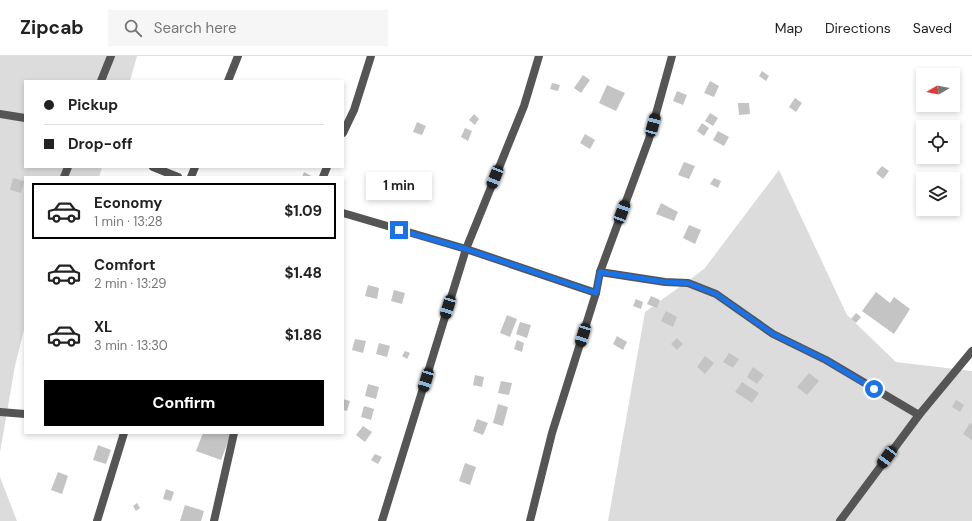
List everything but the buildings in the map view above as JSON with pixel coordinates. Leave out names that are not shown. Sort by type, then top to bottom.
[{"type":"street","points":[[101,80],[111,56]]},
{"type":"street","points":[[228,80],[238,56]]},
{"type":"street","points":[[344,131],[354,110],[371,56]]},
{"type":"street","points":[[382,521],[466,249],[524,106],[539,56]]},
{"type":"street","points":[[530,521],[552,433],[596,293],[600,272],[649,139],[672,56]]},
{"type":"street","points":[[0,114],[24,118]]},
{"type":"street","points":[[156,168],[176,176]]},
{"type":"street","points":[[344,213],[466,249],[596,293]]},
{"type":"street","points":[[600,272],[665,282],[688,283],[716,294],[773,334],[826,360],[919,415]]},
{"type":"street","points":[[840,521],[919,415],[972,351]]},
{"type":"street","points":[[0,412],[24,414]]},
{"type":"street","points":[[97,521],[124,434]]},
{"type":"street","points":[[214,521],[234,434]]},
{"type":"shaded area","points":[[0,56],[137,56],[130,80],[24,80],[24,168],[102,168],[99,176],[24,176],[24,330],[15,366],[0,452]]},
{"type":"shaded area","points":[[779,170],[847,315],[896,362],[972,371],[972,521],[608,521],[645,312],[704,269]]},
{"type":"shaded area","points":[[0,477],[17,521],[0,521]]},
{"type":"route","points":[[399,230],[466,249],[596,293],[600,272],[665,282],[688,283],[716,294],[773,334],[826,360],[874,389]]}]
